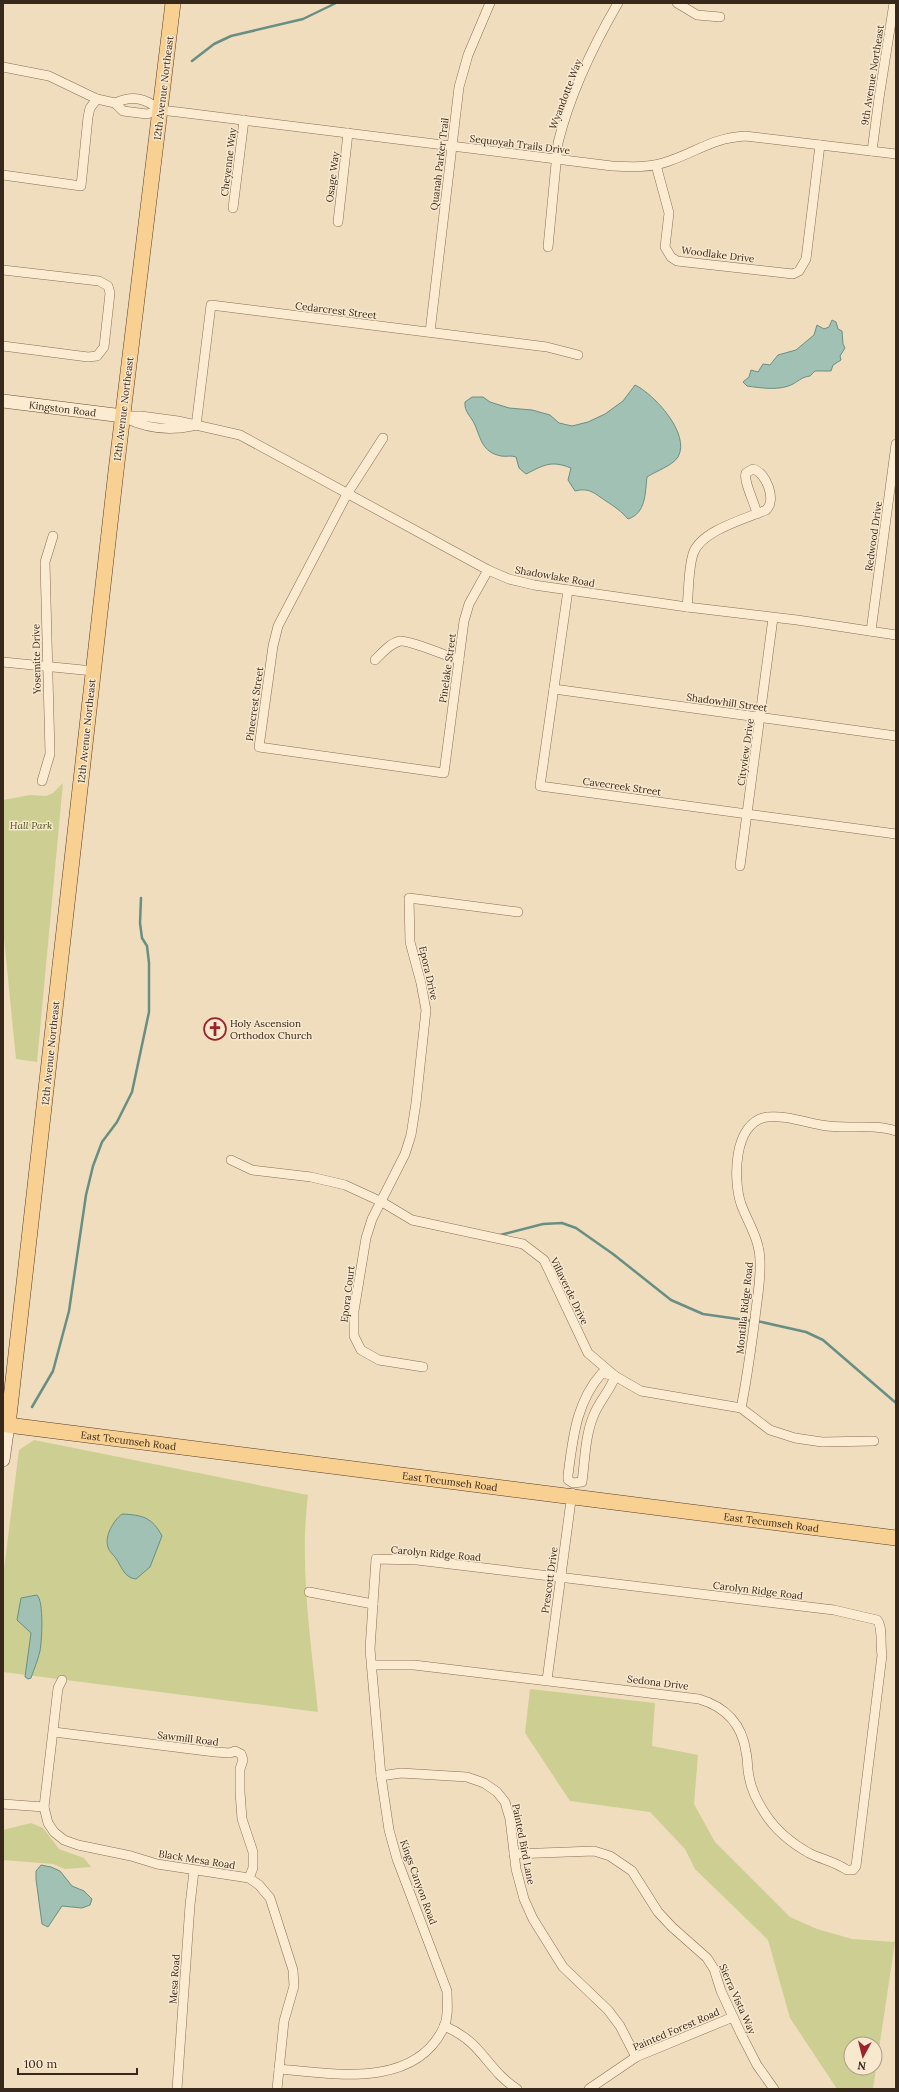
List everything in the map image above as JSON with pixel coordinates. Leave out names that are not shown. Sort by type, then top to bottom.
[{"type":"main road","name":"12th Avenue Northeast","points":[[6,1425],[93,671],[173,3]]},
{"type":"main road","name":"East Tecumseh Road","points":[[6,1425],[573,1490],[896,1538]]},
{"type":"street","name":"Quanah Parker Trail","points":[[430,332],[462,75],[490,3]]},
{"type":"street","name":"Wyandotte Way","points":[[548,246],[558,143],[570,106],[596,44],[618,3]]},
{"type":"street","points":[[677,3],[697,15],[720,17]]},
{"type":"street","name":"9th Avenue Northeast","points":[[872,151],[894,3]]},
{"type":"street","points":[[3,67],[45,75],[96,99],[115,103],[123,111],[147,114],[160,110]]},
{"type":"street","points":[[3,175],[81,186],[88,117],[90,108],[96,99]]},
{"type":"street","points":[[115,103],[125,99],[147,100],[160,110]]},
{"type":"street","name":"Sequoyah Trails Drive","points":[[160,110],[616,166],[656,165],[685,155],[709,143],[733,137],[763,137],[896,154]]},
{"type":"street","name":"Cheyenne Way","points":[[233,208],[244,120]]},
{"type":"street","name":"Osage Way","points":[[338,222],[348,133]]},
{"type":"street","name":"Woodlake Drive","points":[[656,165],[668,202],[670,220],[665,247],[671,257],[678,261],[793,274],[799,271],[806,259],[820,145]]},
{"type":"street","points":[[3,270],[99,281],[108,286],[110,293],[104,347],[97,356],[3,346]]},
{"type":"street","name":"Cedarcrest Street","points":[[196,426],[211,305],[547,347],[578,355]]},
{"type":"street","name":"Kingston Road","points":[[3,401],[123,416]]},
{"type":"street","name":"Shadowlake Road","points":[[123,416],[140,425],[177,429],[196,426],[219,429],[240,435],[488,570],[522,583],[896,635]]},
{"type":"street","points":[[347,494],[383,438]]},
{"type":"street","name":"Redwood Drive","points":[[871,631],[892,513],[896,444]]},
{"type":"street","name":"Pinecrest Street","points":[[347,494],[278,626],[273,646],[259,747],[444,773]]},
{"type":"street","points":[[687,607],[693,555],[698,544],[710,535],[756,514]]},
{"type":"street","name":"Yosemite Drive","points":[[42,781],[50,754],[45,562],[53,536]]},
{"type":"street","name":"Pinelake Street","points":[[444,773],[458,660],[466,611],[488,570]]},
{"type":"street","name":"Cavecreek Street","points":[[568,590],[540,786],[896,834]]},
{"type":"street","name":"Cityview Drive","points":[[740,866],[761,718],[773,618]]},
{"type":"street","points":[[375,660],[395,643],[403,642],[458,660]]},
{"type":"street","points":[[3,662],[93,671]]},
{"type":"street","name":"Shadowhill Street","points":[[554,689],[896,736]]},
{"type":"street","name":"Epora Drive","points":[[382,1202],[405,1154],[411,1135],[425,1022],[426,1010],[410,942],[409,898],[518,912]]},
{"type":"street","name":"Montilla Ridge Road","points":[[741,1408],[747,1378],[760,1260],[757,1238],[741,1202],[738,1180],[738,1158],[742,1137],[752,1125],[765,1118],[785,1116],[824,1126],[885,1127],[896,1131]]},
{"type":"street","name":"Villaverde Drive","points":[[231,1160],[252,1170],[311,1177],[346,1185],[382,1202],[412,1220],[523,1244],[544,1260],[588,1353],[615,1376],[642,1391],[741,1408],[770,1430],[795,1438],[822,1442],[874,1441]]},
{"type":"street","name":"Epora Court","points":[[382,1202],[372,1219],[366,1238],[354,1311],[354,1336],[362,1350],[379,1360],[423,1367]]},
{"type":"street","points":[[602,1373],[615,1376],[613,1384],[601,1398],[593,1416],[588,1432],[582,1482],[573,1490],[568,1480],[568,1475],[575,1425],[579,1412],[594,1382],[602,1373]]},
{"type":"street","name":"12th Avenue Northeast","points":[[3,1460],[6,1425]]},
{"type":"street","name":"Prescott Drive","points":[[547,1680],[573,1490]]},
{"type":"street","name":"Carolyn Ridge Road","points":[[376,1559],[417,1560],[846,1611],[879,1622],[881,1627],[880,1642],[882,1661],[860,1838],[856,1866],[853,1870],[847,1870]]},
{"type":"street","name":"Kings Canyon Road","points":[[279,2069],[340,2075],[392,2070],[412,2062],[430,2047],[444,2026],[448,2010],[447,1991],[397,1859],[389,1830],[381,1776],[371,1665],[370,1634],[376,1559]]},
{"type":"street","points":[[309,1592],[373,1604]]},
{"type":"street","name":"Sedona Drive","points":[[371,1665],[414,1665],[700,1698],[713,1703],[726,1711],[743,1734],[749,1776],[756,1797],[766,1816],[794,1844],[810,1853],[837,1863],[847,1870]]},
{"type":"street","name":"Black Mesa Road","points":[[62,1680],[58,1688],[44,1808],[48,1823],[54,1832],[64,1840],[78,1845],[131,1856],[157,1864],[194,1871],[249,1878]]},
{"type":"street","name":"Sawmill Road","points":[[54,1732],[215,1752],[230,1753],[235,1751],[242,1754],[243,1760],[240,1769],[242,1819],[253,1852],[253,1868],[249,1878]]},
{"type":"street","name":"Painted Bird Lane","points":[[381,1776],[401,1773],[467,1777],[484,1783],[497,1792],[505,1802],[524,1899],[533,1919],[563,1967],[608,2010],[620,2026],[636,2057]]},
{"type":"street","points":[[3,1804],[44,1808]]},
{"type":"street","name":"Sierra Vista Way","points":[[514,1854],[594,1851],[610,1856],[621,1862],[636,1876],[658,1912],[672,1927],[707,1958],[714,1969],[721,1991],[757,2065],[774,2089]]},
{"type":"street","name":"Mesa Road","points":[[177,2089],[190,1905],[194,1871]]},
{"type":"street","points":[[249,1878],[259,1885],[270,1898],[293,1970],[294,1986],[284,2021],[277,2089]]},
{"type":"street","name":"Painted Forest Road","points":[[589,2089],[636,2057],[733,2017]]},
{"type":"street","points":[[444,2026],[459,2032],[470,2040],[503,2080],[517,2089]]},
{"type":"green space","name":"Hall Park","points":[[63,783],[37,1062],[16,1059],[3,928],[3,800],[30,795],[46,796],[53,793]]},
{"type":"green space","points":[[34,1440],[308,1495],[305,1576],[309,1631],[318,1712],[3,1672],[3,1577],[19,1450]]},
{"type":"green space","points":[[530,1689],[655,1703],[652,1746],[698,1755],[694,1804],[715,1842],[790,1917],[817,1929],[852,1939],[895,1942],[881,2036],[843,2036],[843,2076],[875,2076],[873,2089],[837,2089],[790,2018],[768,1940],[695,1869],[685,1849],[650,1812],[570,1801],[525,1733]]},
{"type":"green space","points":[[31,1823],[43,1828],[59,1849],[84,1858],[91,1867],[65,1869],[53,1864],[3,1860],[3,1830]]},
{"type":"shaded area","points":[[832,320],[836,322],[838,329],[842,331],[843,344],[845,348],[840,356],[841,360],[833,365],[831,371],[815,371],[810,376],[782,388],[752,387],[747,386],[743,382],[749,377],[751,370],[758,372],[763,364],[770,365],[778,355],[796,350],[814,335],[817,325],[824,329],[829,327]]},
{"type":"shaded area","points":[[635,385],[652,397],[668,416],[675,426],[681,448],[678,457],[668,466],[647,477],[644,502],[638,512],[628,519],[615,507],[592,492],[585,490],[575,491],[568,480],[571,468],[553,464],[538,468],[526,474],[519,468],[516,457],[501,456],[490,451],[483,444],[465,405],[465,402],[472,397],[483,397],[490,402],[509,408],[532,410],[550,415],[559,423],[572,426],[588,422],[605,414],[623,401]]},
{"type":"shaded area","points":[[122,1514],[146,1518],[154,1525],[162,1536],[150,1567],[136,1579],[126,1575],[110,1551],[107,1543],[110,1529]]},
{"type":"shaded area","points":[[37,1595],[42,1613],[41,1646],[31,1678],[28,1679],[25,1677],[31,1633],[17,1620],[21,1598]]},
{"type":"shaded area","points":[[41,1865],[60,1871],[72,1886],[84,1891],[92,1899],[90,1905],[82,1908],[62,1906],[48,1927],[42,1924],[36,1879],[36,1871]]},
{"type":"waterway","points":[[192,61],[214,44],[231,36],[303,19],[336,3]]},
{"type":"waterway","points":[[32,1407],[53,1371],[69,1311],[86,1195],[93,1166],[102,1142],[117,1122],[132,1092],[149,1012],[149,963],[147,946],[142,938],[140,923],[141,898]]},
{"type":"waterway","points":[[500,1235],[543,1224],[562,1223],[576,1228],[613,1254],[671,1300],[703,1314],[752,1321]]},
{"type":"waterway","points":[[757,1321],[806,1332],[823,1340],[896,1403]]},
{"type":"place","name":"Holy Ascension Orthodox Church","points":[[215,1029]]}]
